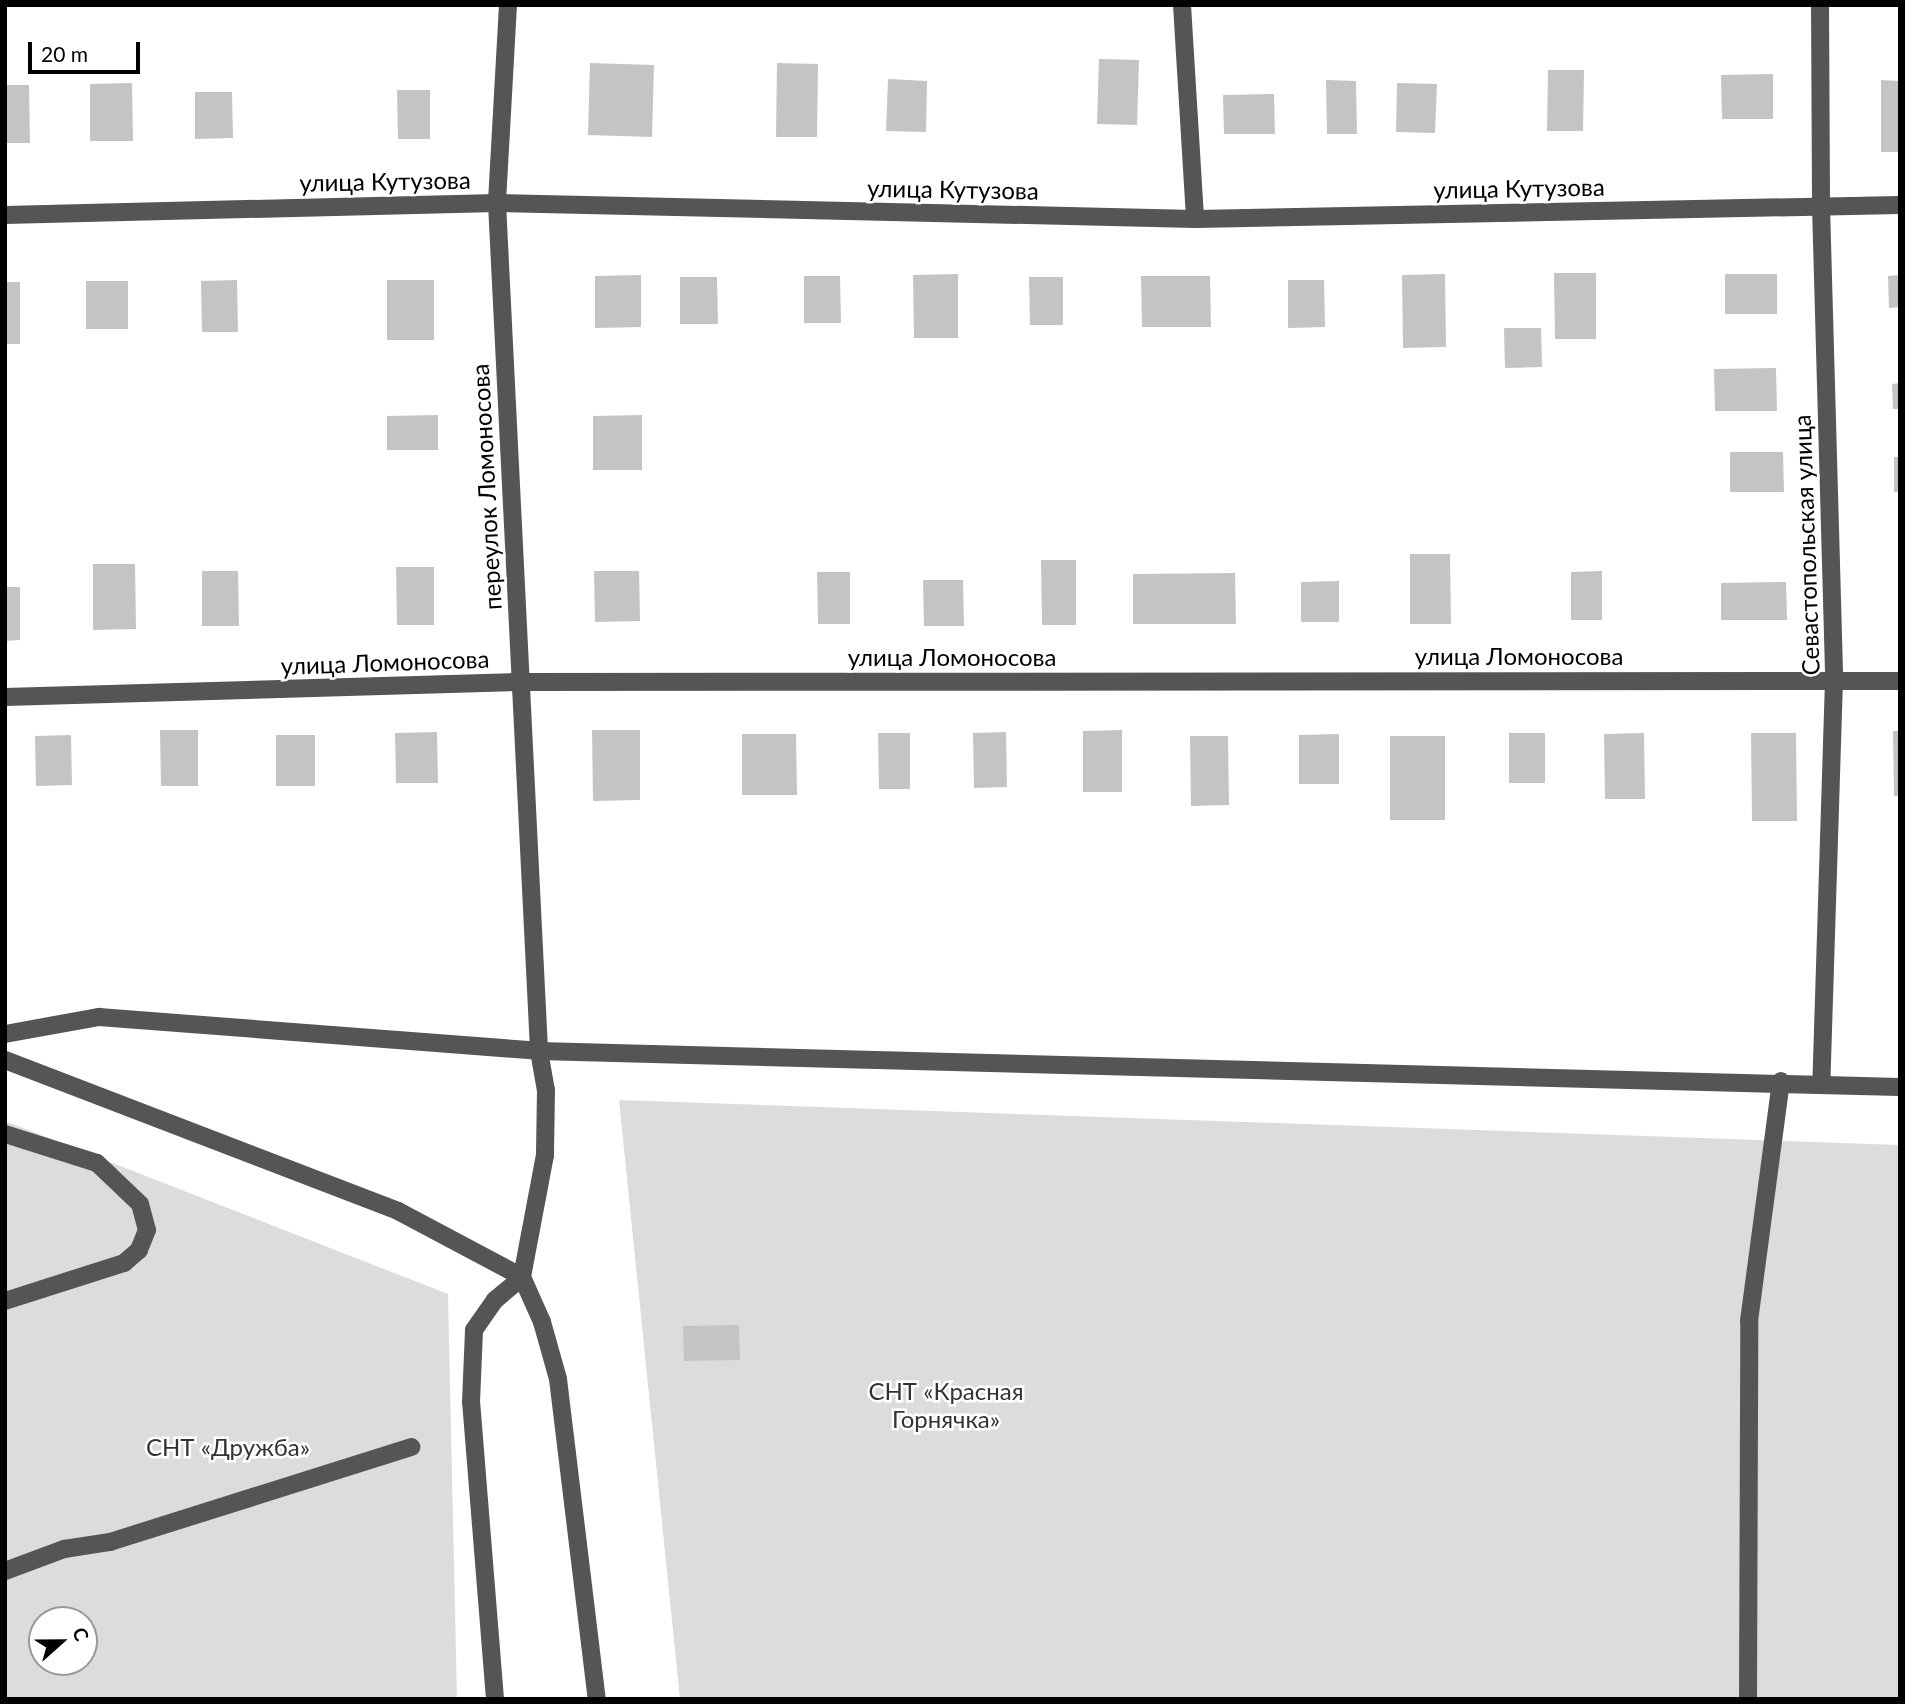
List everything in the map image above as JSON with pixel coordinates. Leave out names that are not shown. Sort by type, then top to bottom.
[{"type":"street","name":"переулок Ломоносова","points":[[508,5],[497,203],[539,1051],[546,1090],[545,1155],[522,1277]]},
{"type":"street","points":[[1182,5],[1195,219]]},
{"type":"street","name":"Севастопольская улица","points":[[1820,5],[1821,205],[1835,680],[1821,1083]]},
{"type":"street","name":"улица Кутузова","points":[[5,215],[497,203],[1195,219],[1900,205]]},
{"type":"street","name":"улица Ломоносова","points":[[5,697],[520,682],[1900,681]]},
{"type":"street","points":[[5,1034],[99,1017],[539,1051],[1900,1087]]},
{"type":"street","points":[[5,1060],[398,1211],[522,1277],[542,1322],[558,1380],[597,1699]]},
{"type":"street","points":[[1748,1699],[1749,1321],[1781,1082]]},
{"type":"street","points":[[5,1134],[97,1163],[141,1204],[147,1230],[139,1250],[124,1263],[5,1301]]},
{"type":"street","points":[[495,1699],[471,1402],[474,1330],[495,1300],[522,1277]]},
{"type":"street","points":[[5,1571],[64,1549],[110,1542],[411,1447]]},
{"type":"green space","name":"СНТ «Красная Горнячка»","points":[[619,1100],[1900,1145],[1900,1699],[680,1699]]},
{"type":"green space","name":"СНТ «Дружба»","points":[[5,1121],[448,1294],[457,1699],[5,1699]]},
{"type":"building","points":[[1099,59],[1139,60],[1137,125],[1097,124]]},
{"type":"building","points":[[590,63],[654,65],[652,137],[588,135]]},
{"type":"building","points":[[777,63],[818,64],[817,137],[776,137]]},
{"type":"building","points":[[1548,70],[1584,70],[1583,131],[1547,131]]},
{"type":"building","points":[[1773,74],[1773,119],[1722,119],[1721,75]]},
{"type":"building","points":[[888,79],[927,81],[926,132],[886,131]]},
{"type":"building","points":[[1326,80],[1356,81],[1357,134],[1327,134]]},
{"type":"building","points":[[1881,80],[1900,81],[1900,152],[1881,152]]},
{"type":"building","points":[[132,83],[133,141],[90,141],[90,84]]},
{"type":"building","points":[[1397,83],[1437,84],[1435,133],[1396,132]]},
{"type":"building","points":[[5,85],[29,85],[30,143],[5,143]]},
{"type":"building","points":[[397,90],[430,90],[430,139],[398,139]]},
{"type":"building","points":[[195,92],[232,92],[233,138],[195,139]]},
{"type":"building","points":[[1274,94],[1275,134],[1224,134],[1223,95]]},
{"type":"building","points":[[1554,273],[1596,273],[1596,339],[1555,339]]},
{"type":"building","points":[[958,274],[958,338],[914,338],[913,275]]},
{"type":"building","points":[[1445,274],[1446,347],[1403,348],[1402,275]]},
{"type":"building","points":[[1725,274],[1777,274],[1777,314],[1725,314]]},
{"type":"building","points":[[641,275],[641,327],[595,328],[595,276]]},
{"type":"building","points":[[1900,275],[1900,307],[1889,308],[1888,276]]},
{"type":"building","points":[[804,276],[840,276],[841,323],[804,323]]},
{"type":"building","points":[[1141,276],[1210,276],[1211,327],[1142,327]]},
{"type":"building","points":[[680,277],[717,277],[718,324],[680,324]]},
{"type":"building","points":[[1029,277],[1063,277],[1063,325],[1030,325]]},
{"type":"building","points":[[237,280],[238,332],[202,332],[201,281]]},
{"type":"building","points":[[387,280],[434,280],[434,340],[387,340]]},
{"type":"building","points":[[1288,280],[1324,280],[1325,327],[1288,328]]},
{"type":"building","points":[[86,281],[128,281],[128,329],[86,329]]},
{"type":"building","points":[[5,282],[20,282],[20,344],[5,344]]},
{"type":"building","points":[[1504,328],[1541,328],[1542,367],[1505,368]]},
{"type":"building","points":[[1776,368],[1777,411],[1715,411],[1714,369]]},
{"type":"building","points":[[1900,383],[1900,409],[1893,409],[1892,384]]},
{"type":"building","points":[[438,415],[438,450],[387,450],[387,416]]},
{"type":"building","points":[[642,415],[642,470],[593,470],[593,416]]},
{"type":"building","points":[[1730,452],[1783,452],[1784,492],[1730,492]]},
{"type":"building","points":[[1894,457],[1900,457],[1900,492],[1894,492]]},
{"type":"building","points":[[1410,554],[1450,554],[1451,624],[1410,624]]},
{"type":"building","points":[[1041,560],[1076,560],[1076,625],[1042,625]]},
{"type":"building","points":[[93,564],[135,564],[136,629],[93,630]]},
{"type":"building","points":[[396,567],[434,567],[434,625],[397,625]]},
{"type":"building","points":[[202,571],[238,571],[239,626],[202,626]]},
{"type":"building","points":[[594,571],[639,571],[640,621],[595,622]]},
{"type":"building","points":[[1602,571],[1602,620],[1571,620],[1571,572]]},
{"type":"building","points":[[817,572],[850,572],[850,624],[818,624]]},
{"type":"building","points":[[1235,573],[1236,624],[1133,624],[1133,574]]},
{"type":"building","points":[[923,580],[963,580],[964,626],[924,626]]},
{"type":"building","points":[[1339,581],[1339,622],[1301,622],[1301,582]]},
{"type":"building","points":[[1786,582],[1787,620],[1721,620],[1721,583]]},
{"type":"building","points":[[5,587],[20,587],[20,640],[5,641]]},
{"type":"building","points":[[160,730],[198,730],[198,786],[161,786]]},
{"type":"building","points":[[592,730],[640,730],[640,800],[593,801]]},
{"type":"building","points":[[1122,730],[1122,792],[1083,792],[1083,731]]},
{"type":"building","points":[[1893,731],[1900,731],[1900,796],[1894,796]]},
{"type":"building","points":[[437,732],[438,783],[396,783],[395,733]]},
{"type":"building","points":[[1006,732],[1007,787],[974,788],[973,733]]},
{"type":"building","points":[[878,733],[910,733],[910,789],[879,789]]},
{"type":"building","points":[[1509,733],[1545,733],[1545,783],[1509,783]]},
{"type":"building","points":[[1644,733],[1645,799],[1605,799],[1604,734]]},
{"type":"building","points":[[1751,733],[1796,733],[1797,821],[1752,821]]},
{"type":"building","points":[[742,734],[796,734],[797,795],[742,795]]},
{"type":"building","points":[[1339,734],[1339,784],[1299,784],[1299,735]]},
{"type":"building","points":[[71,735],[72,785],[36,786],[35,736]]},
{"type":"building","points":[[276,735],[315,735],[315,786],[276,786]]},
{"type":"building","points":[[1190,736],[1228,736],[1229,805],[1191,806]]},
{"type":"building","points":[[1390,736],[1445,736],[1445,820],[1390,820]]},
{"type":"building","points":[[739,1325],[740,1360],[684,1361],[683,1326]]}]
